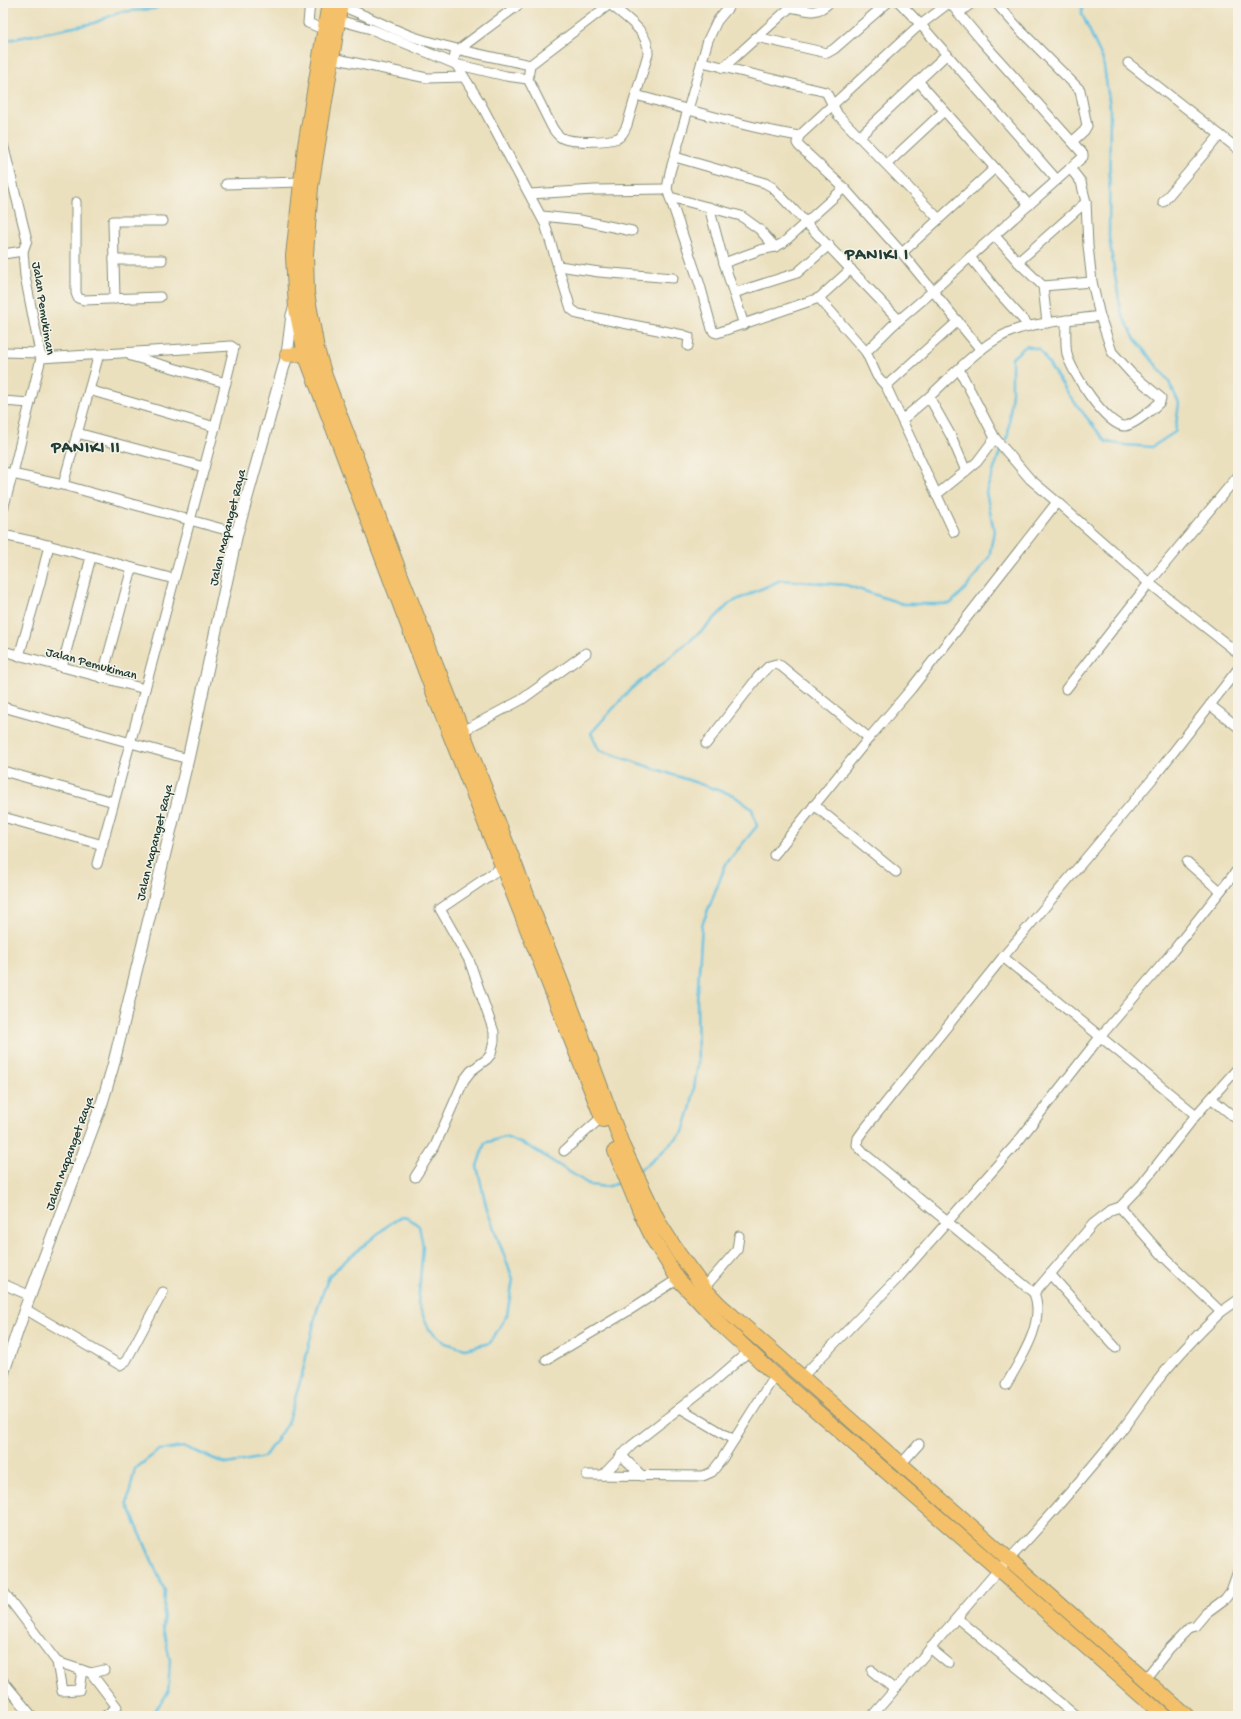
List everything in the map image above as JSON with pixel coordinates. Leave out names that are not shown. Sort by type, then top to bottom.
[{"type":"highway","points":[[337,8],[325,30],[300,182],[293,256],[303,309],[305,354],[502,867],[569,1019],[623,1148],[626,1164],[640,1212],[654,1241],[678,1279],[748,1352],[1004,1565],[1145,1679],[1187,1716]]},
{"type":"highway","points":[[337,8],[332,58],[311,187],[306,254],[307,293],[303,309],[325,376],[462,731],[569,1019],[602,1117],[626,1164],[653,1207],[660,1224],[679,1254],[704,1288],[801,1378],[901,1464],[1004,1565],[1164,1716]]},
{"type":"highway","points":[[287,355],[305,354]]},
{"type":"street","points":[[310,3],[308,23],[325,30]]},
{"type":"street","points":[[521,3],[458,50],[455,54],[455,64],[484,108],[542,216],[550,237],[571,309],[573,312],[683,335],[689,337],[688,346]]},
{"type":"street","points":[[732,3],[713,26],[708,40],[675,157],[669,193],[713,330],[717,333],[744,325],[819,298],[851,269]]},
{"type":"street","points":[[723,68],[792,5],[815,12],[822,9],[829,3]]},
{"type":"street","points":[[756,37],[827,53],[887,3]]},
{"type":"street","points":[[900,3],[947,54],[1057,180]]},
{"type":"street","points":[[866,352],[933,290],[1083,156],[1073,142],[950,3],[921,25],[799,136],[797,143],[844,188],[902,253],[933,290],[981,350]]},
{"type":"street","points":[[959,13],[972,3]]},
{"type":"street","points":[[996,3],[1021,31],[1080,90],[1087,126],[1073,142]]},
{"type":"street","points":[[610,4],[642,34],[648,45],[648,54],[627,125],[619,137],[601,141],[571,141],[564,139],[553,130],[528,79],[530,65],[610,4]]},
{"type":"street","points":[[337,8],[362,14],[411,36],[458,50],[530,65]]},
{"type":"street","points":[[337,8],[371,30],[455,64],[506,76],[528,79]]},
{"type":"street","points":[[859,137],[947,54]]},
{"type":"street","points":[[332,58],[427,78],[464,77]]},
{"type":"street","points":[[702,62],[824,91],[828,94],[832,106],[838,115],[940,219]]},
{"type":"street","points":[[1128,63],[1238,149]]},
{"type":"street","points":[[918,81],[1029,205]]},
{"type":"street","points":[[636,95],[779,133],[799,136]]},
{"type":"street","points":[[887,164],[944,111]]},
{"type":"street","points":[[1163,202],[1220,135]]},
{"type":"street","name":"Jalan Pemukiman","points":[[3,144],[27,240],[23,250],[25,276],[40,356],[30,404],[3,509]]},
{"type":"street","points":[[675,157],[768,184],[829,245],[900,320]]},
{"type":"street","points":[[902,253],[995,168]]},
{"type":"street","points":[[1066,320],[1067,354],[1075,374],[1110,419],[1119,424],[1127,425],[1154,408],[1160,402],[1161,398],[1131,373],[1112,352],[1100,316],[1092,282],[1088,246],[1086,202],[1081,182],[1070,168]]},
{"type":"street","points":[[226,184],[300,182]]},
{"type":"street","points":[[724,263],[760,250],[775,247],[783,243],[844,188]]},
{"type":"street","points":[[530,194],[595,190],[669,193],[741,216],[759,229],[775,247]]},
{"type":"street","points":[[76,202],[76,293],[78,298],[84,300],[160,297]]},
{"type":"street","points":[[1018,262],[1086,202]]},
{"type":"street","points":[[709,207],[724,263],[744,325]]},
{"type":"street","points":[[542,216],[580,220],[632,231]]},
{"type":"street","points":[[115,299],[113,221],[163,221]]},
{"type":"street","points":[[995,236],[1018,262],[1043,286],[1047,323]]},
{"type":"street","points":[[734,293],[797,273],[829,245]]},
{"type":"street","points":[[3,254],[23,250]]},
{"type":"street","points":[[970,257],[1000,294],[1029,326]]},
{"type":"street","points":[[114,260],[162,260]]},
{"type":"street","points":[[559,266],[599,272],[673,278]]},
{"type":"street","points":[[1043,286],[1092,282]]},
{"type":"street","points":[[819,298],[866,352],[877,376],[886,386],[954,532]]},
{"type":"street","name":"Jalan Mapanget Raya","points":[[3,1374],[104,1096],[113,1066],[188,759],[237,533],[287,355],[292,315],[294,310],[303,309]]},
{"type":"street","points":[[902,420],[981,350],[1004,335],[1029,326],[1100,316]]},
{"type":"street","points":[[886,386],[958,321]]},
{"type":"street","points":[[3,352],[40,356],[125,354],[232,346],[234,349],[215,427],[189,520],[145,690]]},
{"type":"street","points":[[63,485],[98,354]]},
{"type":"street","points":[[125,354],[226,383]]},
{"type":"street","points":[[959,369],[995,438],[1030,479],[1149,583],[1238,653]]},
{"type":"street","points":[[89,390],[215,427]]},
{"type":"street","points":[[929,397],[951,436],[966,471]]},
{"type":"street","points":[[3,401],[30,404]]},
{"type":"street","points":[[78,433],[204,467]]},
{"type":"street","points":[[936,495],[977,462],[995,438]]},
{"type":"street","points":[[3,472],[63,485],[237,533]]},
{"type":"street","points":[[1066,689],[1149,583],[1238,476]]},
{"type":"street","points":[[774,855],[869,738],[911,689],[1057,502]]},
{"type":"street","points":[[3,535],[48,545],[174,579]]},
{"type":"street","points":[[19,656],[40,583],[48,545]]},
{"type":"street","points":[[62,667],[91,557]]},
{"type":"street","points":[[102,678],[132,568]]},
{"type":"street","name":"Jalan Pemukiman","points":[[3,651],[145,690],[97,864]]},
{"type":"street","points":[[462,731],[521,700],[586,653]]},
{"type":"street","points":[[706,744],[758,677],[769,666],[776,664],[781,666],[869,738]]},
{"type":"street","points":[[1006,1384],[1025,1352],[1033,1333],[1037,1313],[1034,1293],[860,1150],[857,1145],[858,1138],[1003,957],[1154,777],[1238,669]]},
{"type":"street","points":[[1210,705],[1238,727]]},
{"type":"street","points":[[3,707],[188,759]]},
{"type":"street","points":[[3,771],[114,802]]},
{"type":"street","points":[[814,805],[896,872]]},
{"type":"street","points":[[3,817],[103,845]]},
{"type":"street","points":[[1187,862],[1220,891]]},
{"type":"street","points":[[415,1177],[435,1146],[464,1080],[471,1071],[487,1059],[491,1054],[494,1041],[494,1032],[491,1021],[469,960],[440,909],[502,867]]},
{"type":"street","points":[[801,1378],[899,1277],[1016,1144],[1100,1037],[1165,961],[1238,869]]},
{"type":"street","points":[[1003,957],[1196,1115]]},
{"type":"street","points":[[1034,1293],[1094,1224],[1111,1210],[1120,1207],[1142,1184],[1196,1115],[1212,1099],[1238,1068]]},
{"type":"street","points":[[1212,1099],[1238,1120]]},
{"type":"street","points":[[564,1151],[602,1117]]},
{"type":"street","points":[[1120,1207],[1164,1257],[1221,1312]]},
{"type":"street","points":[[704,1288],[737,1250],[739,1236]]},
{"type":"street","points":[[1050,1274],[1116,1348]]},
{"type":"street","points":[[546,1360],[678,1279]]},
{"type":"street","points":[[3,1284],[31,1296]]},
{"type":"street","points":[[26,1309],[120,1365],[126,1361],[163,1292]]},
{"type":"street","points":[[872,1716],[1118,1435],[1155,1384],[1186,1347],[1221,1312],[1238,1300]]},
{"type":"street","points":[[603,1475],[622,1455],[717,1379],[748,1352]]},
{"type":"street","points":[[587,1475],[703,1476],[712,1472],[734,1440],[774,1375]]},
{"type":"street","points":[[680,1408],[734,1440]]},
{"type":"street","points":[[901,1464],[919,1444]]},
{"type":"street","points":[[622,1455],[642,1476]]},
{"type":"street","points":[[1145,1679],[1169,1649],[1190,1628],[1195,1626],[1206,1614],[1225,1599],[1231,1591],[1238,1571]]},
{"type":"street","points":[[3,1591],[57,1662],[62,1691],[79,1690],[86,1672]]},
{"type":"street","points":[[957,1618],[1076,1716]]},
{"type":"street","points":[[930,1648],[948,1663]]},
{"type":"street","points":[[57,1662],[86,1672],[104,1670]]},
{"type":"street","points":[[872,1671],[894,1690]]},
{"type":"street","points":[[86,1672],[117,1707],[105,1716]]},
{"type":"street","points":[[3,1681],[32,1716]]},
{"type":"waterway","points":[[3,41],[94,23],[120,12],[153,9],[168,3]]},
{"type":"waterway","points":[[639,1170],[652,1161],[683,1132],[691,1106],[698,1064],[697,1001],[702,925],[726,864],[757,826],[752,809],[733,795],[599,750],[591,733],[631,689],[704,629],[730,603],[781,580],[846,585],[903,604],[950,604],[967,587],[989,557],[994,531],[986,492],[1008,435],[1012,392],[1012,358],[1026,346],[1039,349],[1069,395],[1106,442],[1152,447],[1175,432],[1179,403],[1168,380],[1135,339],[1121,313],[1109,237],[1110,107],[1103,60],[1082,14],[1082,3]]},
{"type":"waterway","points":[[151,1716],[168,1693],[170,1660],[163,1628],[165,1591],[127,1503],[135,1469],[159,1450],[185,1447],[227,1464],[264,1457],[287,1424],[301,1379],[318,1306],[329,1276],[387,1226],[402,1216],[407,1217],[419,1226],[423,1246],[418,1304],[429,1329],[445,1343],[465,1349],[490,1343],[507,1315],[513,1279],[487,1210],[477,1166],[485,1143],[505,1137],[530,1147],[590,1185],[606,1187],[622,1182]]},
{"type":"district","name":"PANIKI I","points":[[877,253]]},
{"type":"district","name":"PANIKI II","points":[[86,446]]}]
